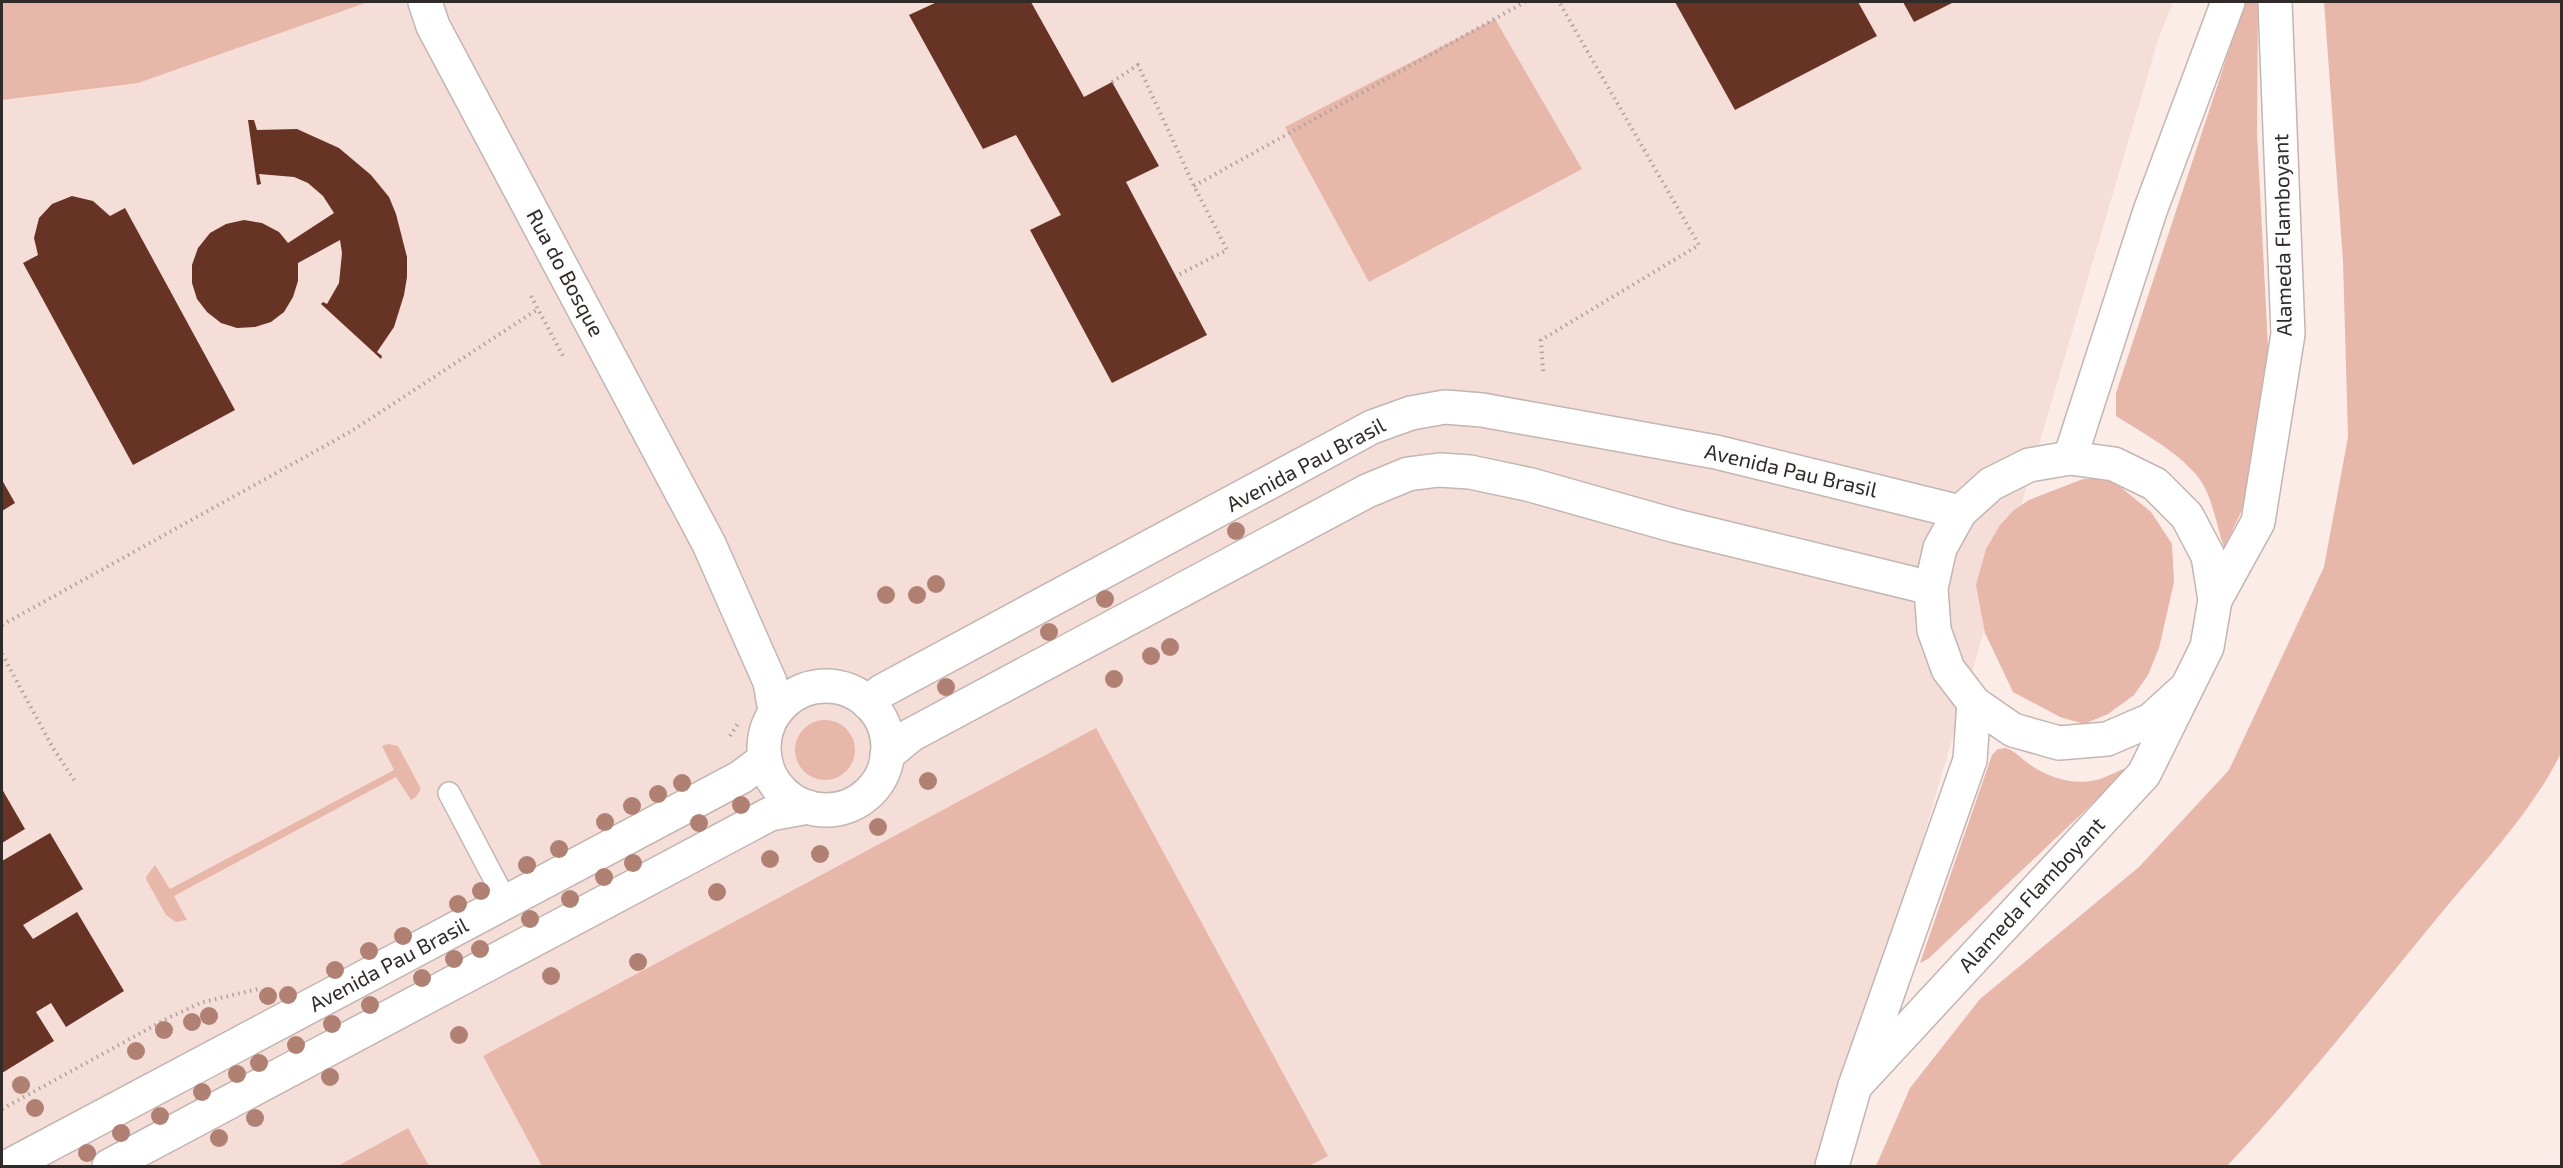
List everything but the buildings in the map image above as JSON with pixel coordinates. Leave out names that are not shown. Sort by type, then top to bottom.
[{"type":"street","name":"Rua do Bosque","points":[[425,2],[439,36],[709,544],[771,682],[776,711]]},
{"type":"street","points":[[2070,458],[2150,211],[2228,2]]},
{"type":"street","name":"Alameda Flamboyant","points":[[1855,1086],[2144,774],[2207,647],[2215,600],[2258,522],[2288,334],[2275,2]]},
{"type":"street","name":"Avenida Pau Brasil","points":[[868,703],[893,686],[1372,427],[1411,413],[1445,407],[1549,421],[1716,452],[1960,512]]},
{"type":"street","points":[[2186,688],[2151,720],[2107,739],[2059,743],[2013,730],[1974,703],[1948,669],[1934,630],[1931,588],[1940,548],[1960,512],[1991,484],[2029,465],[2070,458],[2114,464],[2155,484],[2187,516],[2208,555],[2215,600]]},
{"type":"street","points":[[887,755],[911,735],[1367,491],[1408,474],[1439,470],[1470,472],[1531,485],[1676,526],[1931,588]]},
{"type":"street","name":"Rua do Bosque","points":[[709,544],[766,623],[795,678],[807,688]]},
{"type":"street","points":[[109,1167],[770,814],[807,807],[825,810],[843,807],[860,800],[873,788],[883,773],[887,755],[886,736],[880,718],[868,703],[853,692],[835,686],[807,688],[790,698],[776,711],[767,729],[765,759],[771,775],[780,789],[807,807]]},
{"type":"street","name":"Alameda Flamboyant","points":[[1832,1167],[1855,1086],[1970,760],[1974,703]]},
{"type":"street","name":"Avenida Pau Brasil","points":[[9,1167],[741,777],[765,759]]},
{"type":"street","points":[[2,1156],[70,1134]]},
{"type":"lane","points":[[448,793],[507,903]]},
{"type":"path","points":[[1194,186],[1525,2]]},
{"type":"path","points":[[1543,371],[1541,340],[1699,245],[1559,2]]},
{"type":"path","points":[[1112,82],[1138,65],[1194,186],[1227,250],[1176,276]]},
{"type":"path","points":[[2,626],[350,432],[538,309]]},
{"type":"path","points":[[2,654],[53,748],[76,783]]},
{"type":"path","points":[[2,1109],[170,1017],[203,1002],[269,986]]},
{"type":"shaded area","points":[[2,2],[2173,2],[2159,37],[1855,1069],[1824,1166],[2,1166]]},
{"type":"shaded area","points":[[2,2],[368,2],[138,83],[2,100]]},
{"type":"shaded area","points":[[2245,2],[2258,2],[2257,133],[2269,366],[2255,456],[2242,510],[2224,548],[2209,497],[2199,478],[2190,467],[2166,448],[2116,416],[2116,393]]},
{"type":"shaded area","points":[[2324,2],[2561,2],[2561,753],[2534,799],[2502,841],[2306,1077],[2227,1166],[1876,1166],[1910,1088],[1980,999],[2139,867],[2229,770],[2324,567],[2348,437],[2343,261]]},
{"type":"shaded area","points":[[1495,19],[1582,169],[1369,282],[1285,127]]},
{"type":"shaded area","points":[[2083,479],[2108,479],[2151,512],[2172,544],[2174,582],[2159,648],[2148,675],[2134,695],[2108,714],[2084,724],[2060,717],[2013,692],[1985,633],[1976,585],[1986,549],[2000,525],[2014,510],[2029,500]]},
{"type":"shaded area","points":[[819,720],[831,720],[842,725],[850,733],[855,750],[853,762],[842,775],[831,780],[819,780],[808,775],[800,767],[795,756],[795,744],[800,733],[808,725]]},
{"type":"shaded area","points":[[1096,728],[1328,1156],[1309,1166],[542,1166],[483,1056]]},
{"type":"shaded area","points":[[388,744],[398,746],[421,789],[416,797],[411,800],[396,777],[174,896],[187,920],[176,922],[166,915],[146,877],[155,865],[170,889],[394,770],[382,746]]},
{"type":"shaded area","points":[[2006,748],[2041,771],[2068,781],[2096,780],[2131,767],[1928,959],[1920,963],[1992,755],[1998,749]]},
{"type":"shaded area","points":[[408,1128],[429,1166],[338,1166]]}]
